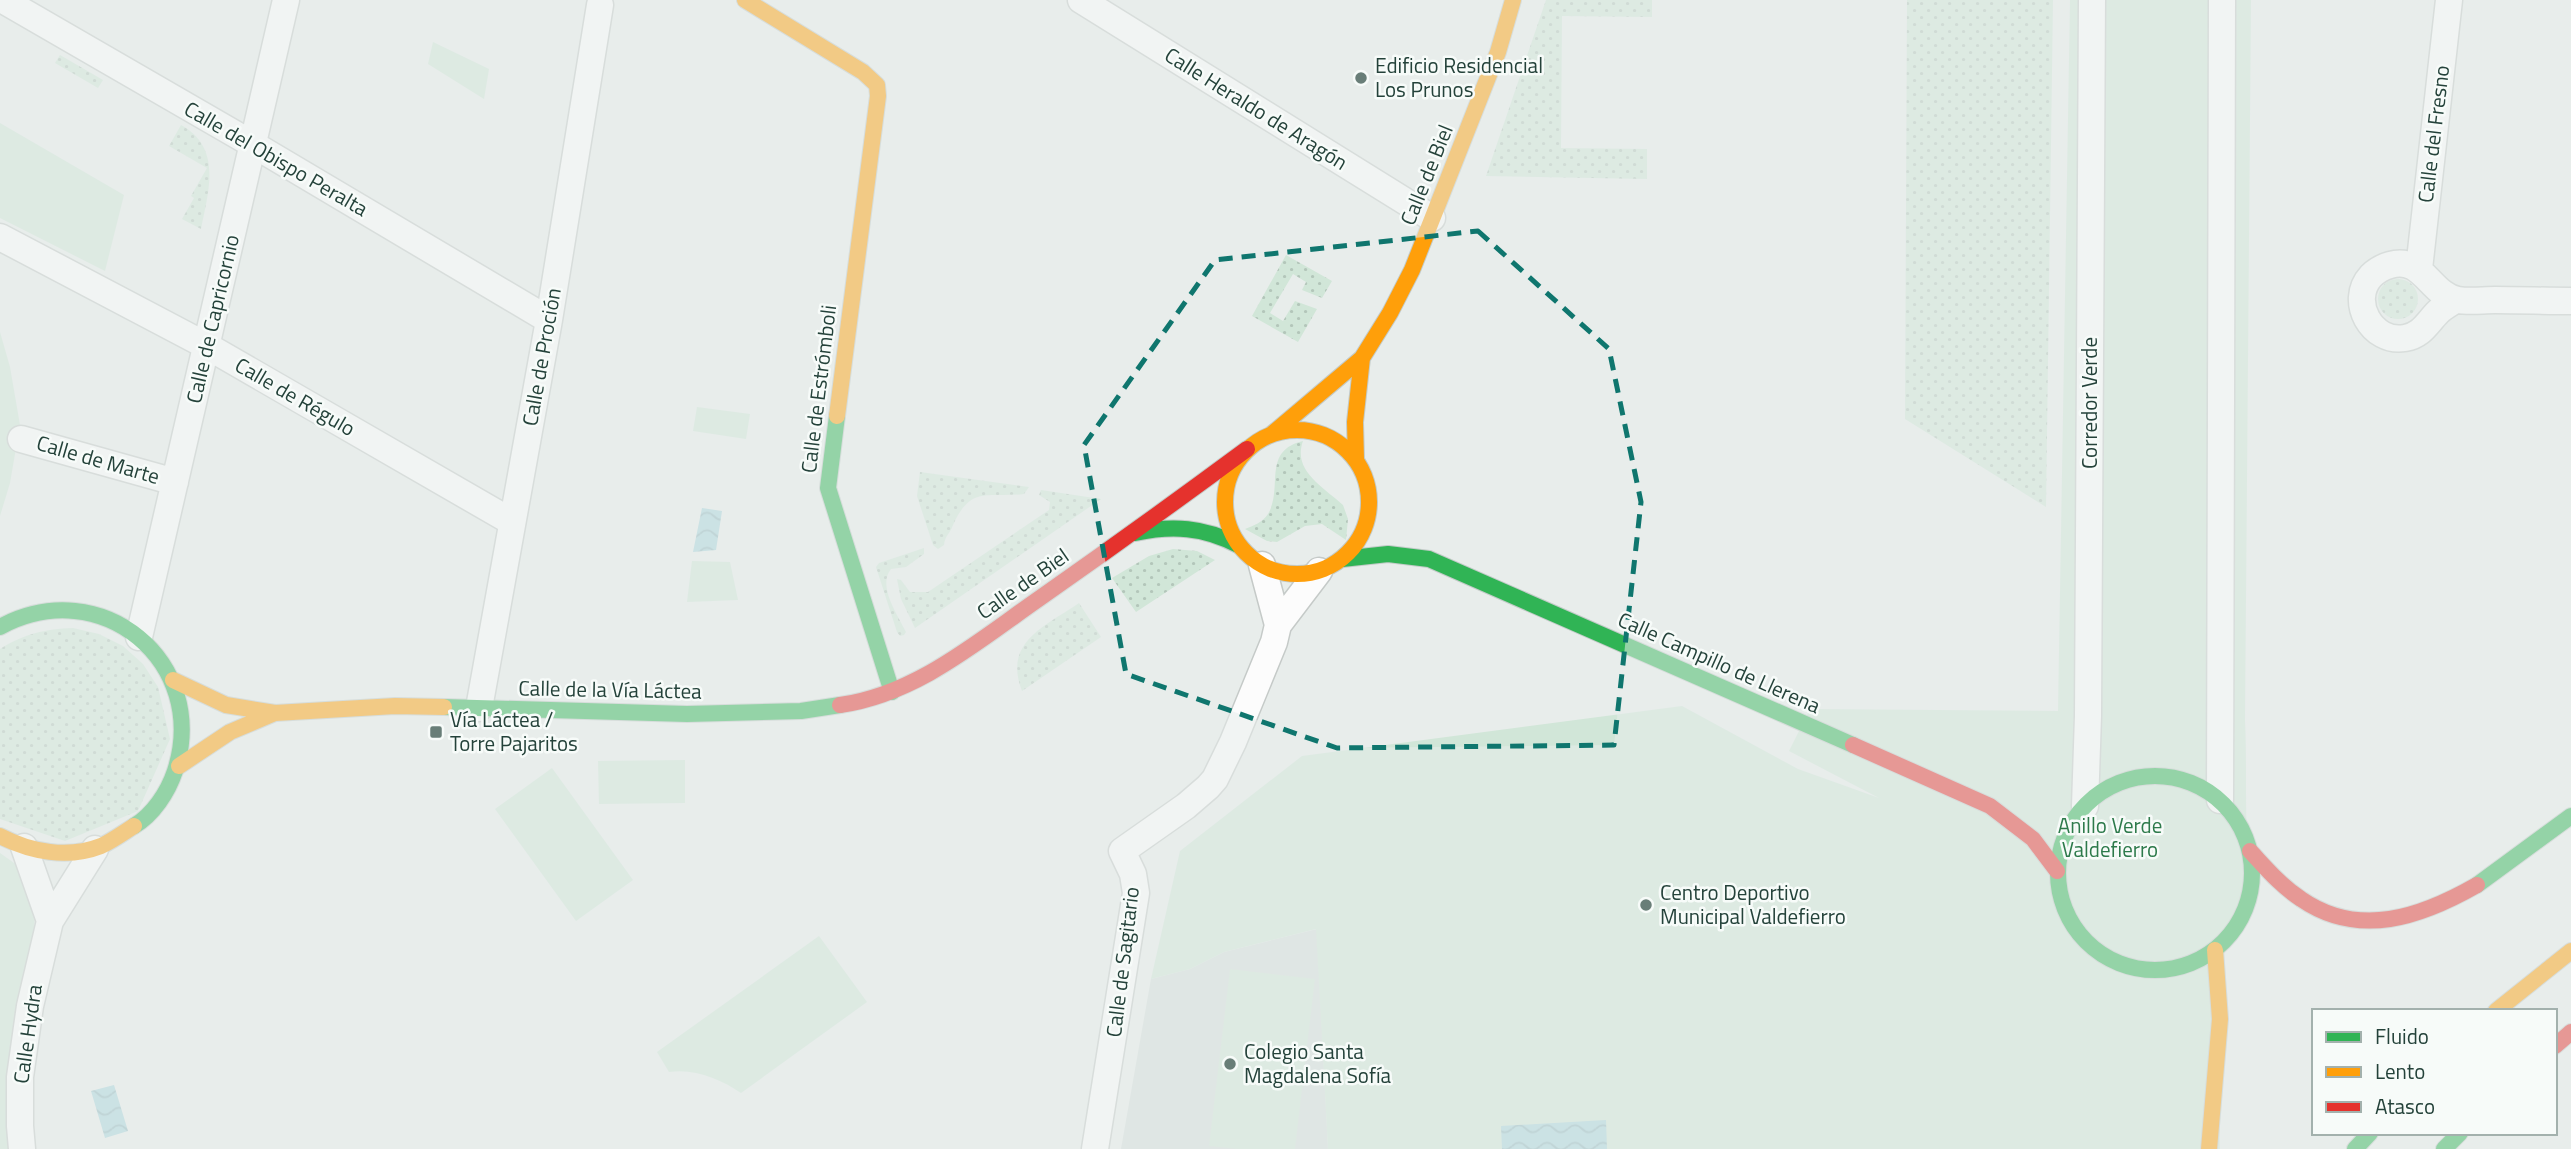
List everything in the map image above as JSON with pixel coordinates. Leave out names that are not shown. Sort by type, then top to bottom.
[{"type":"street","name":"Calle del Obispo Peralta","points":[[3,0],[549,320]]},
{"type":"street","name":"Calle de Capricornio","points":[[139,637],[286,0]]},
{"type":"street","name":"Calle de Estrómboli","points":[[745,0],[863,72],[877,85],[878,96],[828,488],[891,692]]},
{"type":"street","name":"Calle Heraldo de Aragón","points":[[1081,0],[1432,218]]},
{"type":"street","name":"Calle de Biel","points":[[1272,433],[1362,358],[1390,313],[1412,270],[1498,52],[1513,0]]},
{"type":"street","name":"Corredor Verde","points":[[2081,810],[2088,716],[2092,0]]},
{"type":"street","points":[[2220,800],[2222,0]]},
{"type":"street","name":"Calle del Fresno","points":[[2419,269],[2449,0]]},
{"type":"street","name":"Calle de Proción","points":[[479,708],[549,320],[600,5]]},
{"type":"street","name":"Calle de Régulo","points":[[0,237],[207,346],[512,522]]},
{"type":"street","points":[[2455,300],[2433,284],[2419,269],[2407,264],[2394,264],[2371,275],[2364,286],[2362,299],[2363,312],[2378,332],[2403,338],[2426,328],[2439,310],[2455,300],[2571,301]]},
{"type":"street","name":"Calle de Biel","points":[[1356,459],[1355,422],[1362,358]]},
{"type":"street","points":[[1300,430],[1328,436],[1356,459],[1366,477],[1370,497],[1366,525],[1352,550],[1331,565],[1300,574],[1280,572],[1262,565],[1238,545],[1230,529],[1225,513],[1224,495],[1228,478],[1247,449],[1272,433],[1300,430]]},
{"type":"street","name":"Calle de Marte","points":[[21,439],[175,482]]},
{"type":"street","name":"Calle de Biel","points":[[937,670],[1133,533],[1247,449]]},
{"type":"street","points":[[1370,497],[1385,515]]},
{"type":"street","name":"Calle de Biel","points":[[1133,533],[1178,526],[1209,531],[1238,545]]},
{"type":"street","name":"Calle Campillo de Llerena","points":[[1412,543],[1429,559]]},
{"type":"street","name":"Calle Campillo de Llerena","points":[[1331,565],[1388,554],[1429,559],[1990,806],[2026,813]]},
{"type":"street","points":[[1262,565],[1278,625]]},
{"type":"street","name":"Calle de Sagitario","points":[[1095,1149],[1136,893],[1133,874],[1122,851],[1186,806],[1214,779],[1233,742],[1278,625],[1331,565]]},
{"type":"street","points":[[0,627],[29,614],[51,610],[98,615],[119,624],[139,637],[158,657],[173,680],[180,700],[183,722],[179,765],[163,799],[138,826],[118,839],[94,849],[71,853],[24,847],[0,836]]},
{"type":"street","name":"Calle de la Vía Láctea","points":[[173,680],[226,705],[275,713],[395,706],[687,714],[801,711],[861,702],[891,692],[937,670]]},
{"type":"street","name":"Calle de la Vía Láctea","points":[[179,765],[230,732],[275,713]]},
{"type":"street","name":"Corredor Verde","points":[[2158,776],[2180,779],[2220,800],[2240,825],[2250,851],[2253,872],[2248,904],[2233,933],[2216,950],[2183,972],[2137,969],[2110,960],[2088,944],[2071,923],[2060,898],[2057,871],[2067,831],[2081,810],[2100,793],[2119,783],[2158,776]]},
{"type":"street","name":"Calle Campillo de Llerena","points":[[1990,806],[2033,839],[2057,871]]},
{"type":"street","points":[[2054,816],[2081,810]]},
{"type":"street","points":[[2250,851],[2276,878],[2318,909],[2336,917],[2363,921],[2400,919],[2459,897],[2571,816]]},
{"type":"street","points":[[24,847],[50,920]]},
{"type":"street","name":"Calle Hydra","points":[[22,1149],[20,1077],[30,1006],[50,920],[94,849]]},
{"type":"street","points":[[2209,1149],[2220,1019],[2216,950]]},
{"type":"street","points":[[2498,1009],[2571,951]]},
{"type":"street","points":[[2202,993],[2220,1019]]},
{"type":"street","points":[[2557,1044],[2571,1032]]},
{"type":"street","points":[[2355,1149],[2368,1135]]},
{"type":"street","points":[[2444,1149],[2457,1135]]},
{"type":"highlighted area","points":[[1478,231],[1609,349],[1641,502],[1614,745],[1337,748],[1126,674],[1084,445],[1215,260]]},
{"type":"shaded area","name":"Colegio Santa Magdalena Sofía","points":[[1317,929],[1328,1149],[1121,1149],[1151,979],[1190,969],[1224,952]]},
{"type":"green space","points":[[1546,0],[1652,0],[1652,17],[1562,16],[1561,148],[1647,149],[1647,179],[1486,176]]},
{"type":"green space","points":[[1907,0],[2053,0],[2046,507],[1905,419]]},
{"type":"green space","name":"Anillo Verde Valdefierro","points":[[2070,0],[2251,0],[2245,720],[2247,838],[2252,882],[2250,897],[2241,919],[2215,950],[2220,1149],[1328,1149],[1316,929],[1224,952],[1190,969],[1151,979],[1180,851],[1302,756],[1682,706],[1798,769],[1879,798],[1789,751],[1810,709],[2058,711]]},
{"type":"green space","points":[[433,42],[489,69],[484,99],[428,64]]},
{"type":"green space","points":[[60,55],[103,80],[98,88],[55,63]]},
{"type":"green space","points":[[0,123],[124,195],[105,271],[0,218]]},
{"type":"green space","points":[[181,125],[203,146],[208,158],[209,186],[201,229],[182,219],[207,168],[169,146]]},
{"type":"green space","points":[[1286,255],[1332,281],[1322,298],[1302,290],[1306,282],[1293,274],[1270,313],[1283,321],[1295,301],[1317,309],[1298,342],[1252,316]]},
{"type":"green space","points":[[2398,279],[2406,280],[2412,285],[2417,291],[2417,307],[2412,313],[2406,318],[2398,319],[2390,318],[2384,313],[2379,307],[2378,299],[2379,291],[2384,285],[2390,280]]},
{"type":"green space","points":[[0,332],[10,367],[20,425],[10,483],[0,516]]},
{"type":"green space","points":[[697,407],[750,414],[746,439],[693,431]]},
{"type":"green space","points":[[1303,441],[1301,452],[1306,470],[1343,505],[1348,519],[1346,540],[1322,524],[1305,526],[1277,542],[1267,541],[1245,529],[1268,514],[1282,453],[1290,446]]},
{"type":"green space","points":[[920,472],[1029,487],[1024,494],[981,496],[966,504],[944,545],[938,549],[933,545],[917,496]]},
{"type":"green space","points":[[1041,490],[1101,499],[915,628],[901,599],[897,579],[901,580],[910,592],[928,592],[1049,510],[1050,502],[1039,495]]},
{"type":"green space","points":[[924,548],[924,554],[906,567],[891,569],[887,576],[887,592],[906,632],[900,636],[876,567],[879,563]]},
{"type":"green space","points":[[1173,549],[1197,551],[1215,560],[1136,612],[1112,578],[1149,556]]},
{"type":"green space","points":[[692,561],[730,562],[738,600],[687,602]]},
{"type":"green space","points":[[1079,603],[1101,637],[1022,691],[1018,660],[1022,648],[1041,628]]},
{"type":"green space","points":[[73,628],[99,634],[123,646],[143,664],[158,687],[170,739],[138,811],[65,841],[0,819],[0,649],[35,633]]},
{"type":"green space","points":[[685,760],[685,803],[599,804],[598,761]]},
{"type":"green space","points":[[552,768],[633,880],[576,921],[495,809]]},
{"type":"green space","points":[[0,853],[24,870],[36,898],[34,932],[7,1069],[8,1149],[0,1149]]},
{"type":"green space","points":[[819,936],[867,1002],[741,1093],[707,1076],[669,1072],[657,1052]]},
{"type":"green space","points":[[1230,969],[1315,979],[1295,1149],[1209,1146]]},
{"type":"water","points":[[702,508],[722,511],[716,550],[693,552]]},
{"type":"water","points":[[114,1085],[128,1131],[105,1138],[91,1091]]},
{"type":"water","points":[[1606,1120],[1607,1149],[1502,1149],[1501,1126]]},
{"type":"traffic: fast","points":[[837,416],[828,488],[892,692]]},
{"type":"traffic: fast","points":[[1135,533],[1188,529],[1213,534],[1238,545]]},
{"type":"traffic: fast","points":[[1342,559],[1388,554],[1429,559],[1853,745]]},
{"type":"traffic: fast","points":[[0,627],[38,613],[75,611],[109,620],[138,637],[162,663],[177,695],[182,731],[175,771],[168,787],[147,816],[134,826]]},
{"type":"traffic: fast","points":[[444,707],[687,714],[801,711],[840,705]]},
{"type":"traffic: fast","points":[[2155,776],[2192,783],[2224,804],[2245,836],[2252,873],[2245,910],[2224,942],[2192,963],[2155,970],[2118,963],[2086,942],[2065,910],[2058,873],[2065,836],[2086,804],[2118,783],[2155,776]]},
{"type":"traffic: fast","points":[[2477,885],[2571,816]]},
{"type":"traffic: fast","points":[[2355,1149],[2368,1135]]},
{"type":"traffic: fast","points":[[2444,1149],[2458,1135]]},
{"type":"traffic: slow","points":[[745,0],[863,72],[877,85],[878,96],[837,416]]},
{"type":"traffic: slow","points":[[1272,434],[1362,358],[1390,313],[1412,270],[1498,52],[1513,0]]},
{"type":"traffic: slow","points":[[1356,459],[1355,422],[1362,358]]},
{"type":"traffic: slow","points":[[1297,430],[1325,435],[1348,451],[1364,474],[1369,502],[1364,530],[1348,553],[1325,569],[1297,574],[1269,569],[1246,553],[1230,530],[1225,502],[1230,474],[1246,451],[1269,435],[1297,430]]},
{"type":"traffic: slow","points":[[173,680],[226,705],[275,713],[395,706],[444,707]]},
{"type":"traffic: slow","points":[[179,766],[230,732],[275,713]]},
{"type":"traffic: slow","points":[[0,836],[37,850],[63,853],[101,846],[134,826]]},
{"type":"traffic: slow","points":[[2209,1149],[2220,1019],[2215,950]]},
{"type":"traffic: slow","points":[[2498,1009],[2571,951]]},
{"type":"traffic: jam","points":[[840,705],[895,690],[946,664],[1247,449]]},
{"type":"traffic: jam","points":[[1853,745],[1990,806],[2033,839],[2057,871]]},
{"type":"traffic: jam","points":[[2250,851],[2301,899],[2323,911],[2345,918],[2367,921],[2412,914],[2477,885]]},
{"type":"traffic: jam","points":[[2557,1044],[2571,1032]]},
{"type":"place","name":"Edificio Residencial Los Prunos","points":[[1361,78]]},
{"type":"place","name":"Vía Láctea / Torre Pajaritos","points":[[436,732]]},
{"type":"place","name":"Centro Deportivo Municipal Valdefierro","points":[[1646,905]]},
{"type":"place","name":"Colegio Santa Magdalena Sofía","points":[[1230,1064]]}]
